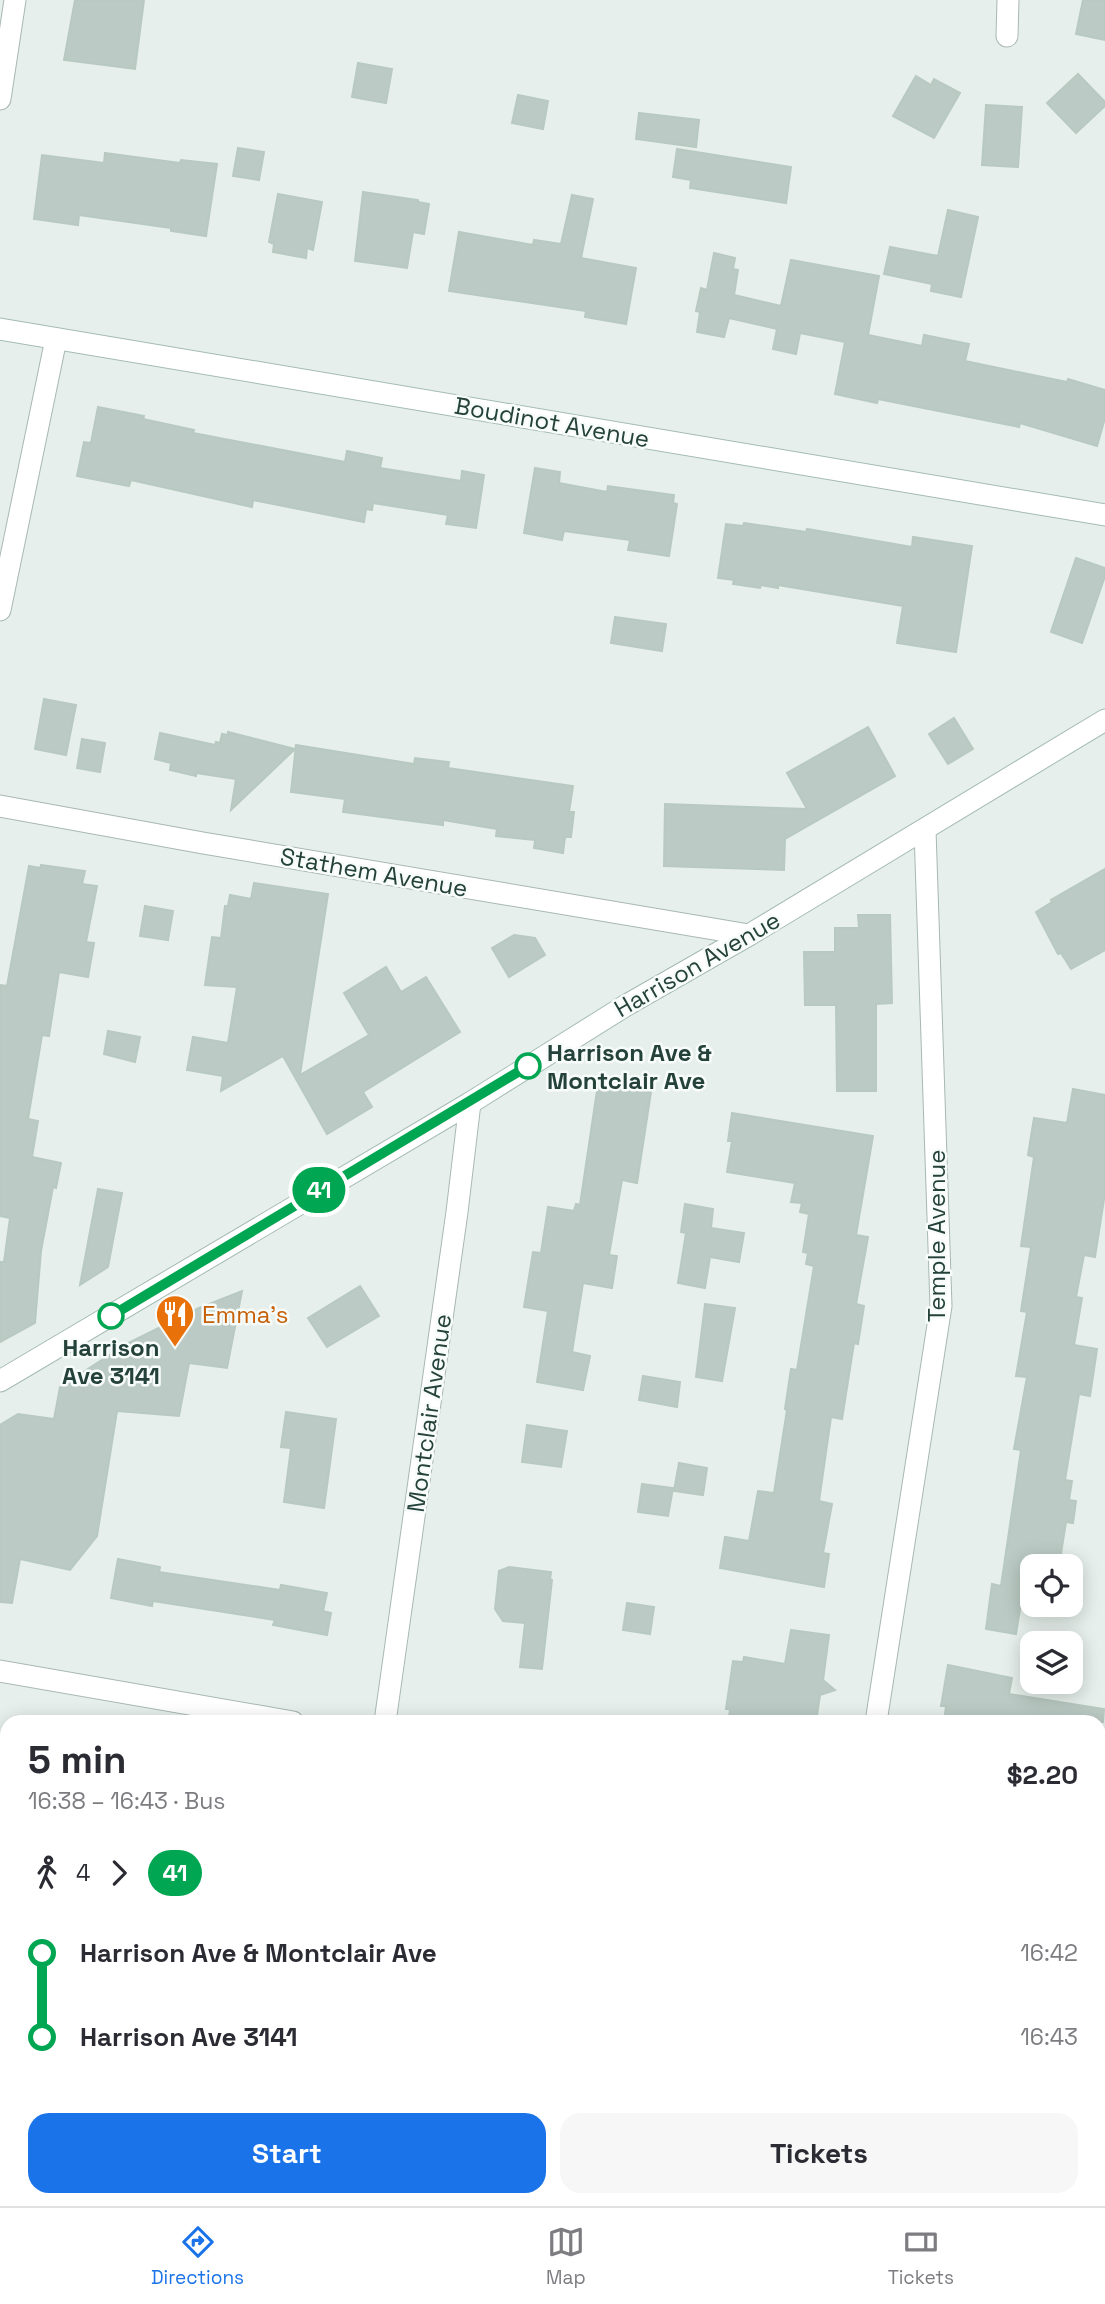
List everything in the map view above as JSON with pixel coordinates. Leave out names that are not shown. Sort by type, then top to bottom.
[{"type":"street","points":[[0,99],[15,0]]},
{"type":"street","points":[[1007,36],[1008,0]]},
{"type":"street","name":"Boudinot Avenue","points":[[0,329],[1105,515]]},
{"type":"street","points":[[0,610],[56,339]]},
{"type":"street","name":"Harrison Avenue","points":[[0,1381],[470,1103],[625,1006],[749,935],[1105,720]]},
{"type":"street","name":"Stathem Avenue","points":[[0,806],[216,846],[749,935]]},
{"type":"street","name":"Temple Avenue","points":[[877,1715],[941,1306],[925,830]]},
{"type":"street","name":"Montclair Avenue","points":[[386,1715],[470,1103]]},
{"type":"street","points":[[0,1671],[253,1715]]},
{"type":"building","points":[[75,0],[144,0],[135,69],[64,60]]},
{"type":"building","points":[[1083,0],[1105,0],[1105,40],[1076,34]]},
{"type":"building","points":[[358,63],[392,69],[386,103],[352,97]]},
{"type":"building","points":[[1078,74],[1105,102],[1105,106],[1076,133],[1047,103]]},
{"type":"building","points":[[916,76],[931,85],[934,79],[960,93],[934,138],[893,116]]},
{"type":"building","points":[[518,95],[548,101],[543,129],[512,123]]},
{"type":"building","points":[[986,105],[1022,107],[1018,167],[982,165]]},
{"type":"building","points":[[639,113],[699,120],[696,147],[636,139]]},
{"type":"building","points":[[238,148],[264,152],[259,180],[233,176]]},
{"type":"building","points":[[677,149],[791,167],[786,203],[690,188],[691,180],[673,177]]},
{"type":"building","points":[[105,153],[180,163],[181,160],[217,164],[206,236],[171,231],[171,228],[79,215],[78,225],[34,219],[42,155],[104,163]]},
{"type":"building","points":[[363,192],[429,204],[424,234],[413,232],[407,268],[355,261]]},
{"type":"building","points":[[278,194],[322,202],[313,250],[307,248],[306,258],[273,252],[274,244],[269,242]]},
{"type":"building","points":[[572,195],[593,199],[581,258],[636,268],[626,324],[585,317],[586,311],[449,291],[459,232],[533,245],[534,240],[561,244]]},
{"type":"building","points":[[948,210],[978,217],[961,297],[931,291],[932,284],[884,274],[890,247],[938,256]]},
{"type":"building","points":[[714,253],[735,258],[733,269],[738,270],[734,295],[781,306],[791,260],[879,276],[868,335],[922,346],[924,335],[969,344],[965,361],[1067,382],[1068,379],[1105,390],[1105,418],[1097,446],[1020,423],[1019,427],[878,399],[877,403],[835,394],[845,342],[800,333],[796,354],[773,349],[777,329],[729,318],[724,337],[697,332],[700,312],[696,311],[701,288],[707,290]]},
{"type":"building","points":[[98,407],[144,416],[143,419],[194,430],[193,433],[345,462],[347,451],[382,458],[380,468],[461,481],[462,471],[484,475],[476,528],[446,524],[448,515],[373,503],[372,510],[366,509],[364,522],[253,500],[252,507],[131,480],[129,486],[77,476],[84,442],[91,443]]},
{"type":"building","points":[[535,468],[560,472],[559,483],[607,492],[608,486],[674,495],[673,503],[677,504],[669,556],[628,550],[630,540],[564,531],[562,540],[524,533]]},
{"type":"building","points":[[744,523],[806,532],[807,529],[912,547],[913,537],[972,546],[956,652],[897,643],[903,606],[778,585],[778,588],[761,585],[760,588],[733,584],[734,580],[718,578],[726,524],[743,526]]},
{"type":"building","points":[[1076,558],[1105,568],[1105,576],[1082,643],[1051,632]]},
{"type":"building","points":[[615,617],[666,624],[662,651],[611,643]]},
{"type":"building","points":[[44,699],[76,705],[66,755],[35,749]]},
{"type":"building","points":[[954,718],[973,749],[948,764],[929,734]]},
{"type":"building","points":[[868,727],[895,776],[785,839],[784,870],[664,866],[665,804],[807,809],[787,773]]},
{"type":"building","points":[[228,732],[295,749],[231,810],[236,779],[196,773],[196,776],[170,770],[171,763],[155,759],[160,733],[215,745],[216,742],[220,743],[222,734],[228,735]]},
{"type":"building","points":[[82,739],[105,743],[100,772],[77,768]]},
{"type":"building","points":[[296,745],[414,764],[415,758],[449,762],[448,768],[573,786],[569,812],[574,812],[571,837],[565,837],[563,853],[534,848],[535,840],[496,836],[497,829],[443,820],[443,825],[343,812],[345,799],[291,792]]},
{"type":"building","points":[[41,865],[85,871],[82,884],[97,886],[86,942],[94,943],[88,977],[59,972],[49,1036],[42,1035],[28,1119],[38,1121],[32,1157],[61,1163],[56,1188],[53,1187],[41,1251],[35,1323],[0,1342],[0,1262],[4,1262],[10,1218],[0,1216],[0,985],[7,986],[29,866],[40,868]]},
{"type":"building","points":[[1105,869],[1105,950],[1071,969],[1061,953],[1058,954],[1036,912],[1052,902],[1051,900]]},
{"type":"building","points":[[254,883],[328,894],[300,1075],[369,1035],[344,993],[386,967],[401,992],[426,977],[460,1032],[363,1092],[372,1107],[327,1134],[283,1056],[221,1091],[223,1076],[187,1070],[193,1037],[228,1043],[237,987],[205,985],[212,937],[221,938],[225,906],[228,906],[230,895],[251,899]]},
{"type":"building","points":[[145,906],[173,911],[168,940],[140,936]]},
{"type":"building","points":[[858,915],[890,915],[892,1003],[876,1004],[876,1091],[837,1091],[836,1005],[805,1005],[804,952],[835,952],[835,928],[859,928]]},
{"type":"building","points":[[514,935],[535,938],[545,955],[509,977],[492,948]]},
{"type":"building","points":[[108,1031],[140,1037],[135,1062],[104,1054]]},
{"type":"building","points":[[598,1084],[651,1092],[637,1183],[622,1180],[609,1255],[617,1256],[612,1288],[583,1283],[572,1352],[590,1356],[583,1390],[537,1382],[548,1311],[524,1307],[533,1252],[541,1253],[548,1207],[574,1211],[576,1204],[580,1205]]},
{"type":"building","points":[[1073,1089],[1105,1095],[1105,1193],[1095,1257],[1084,1255],[1076,1297],[1082,1298],[1074,1345],[1097,1349],[1090,1396],[1079,1394],[1065,1480],[1072,1481],[1069,1500],[1076,1501],[1073,1523],[1066,1522],[1061,1554],[1020,1554],[1020,1609],[1016,1634],[986,1629],[992,1584],[1001,1586],[1021,1450],[1014,1449],[1027,1377],[1016,1376],[1027,1312],[1021,1311],[1031,1247],[1021,1246],[1034,1157],[1028,1155],[1034,1118],[1067,1123]]},
{"type":"building","points":[[732,1113],[873,1136],[856,1235],[868,1237],[856,1304],[864,1306],[858,1344],[854,1343],[842,1419],[831,1417],[819,1501],[832,1504],[823,1553],[829,1554],[824,1587],[720,1568],[725,1537],[749,1541],[758,1491],[774,1493],[791,1369],[797,1370],[814,1266],[806,1264],[808,1253],[803,1252],[809,1214],[800,1212],[802,1203],[791,1202],[795,1183],[727,1172],[732,1141],[728,1141]]},
{"type":"building","points":[[98,1189],[122,1193],[108,1267],[80,1285]]},
{"type":"building","points":[[685,1204],[713,1209],[711,1228],[744,1233],[739,1262],[710,1257],[705,1288],[678,1283],[686,1233],[681,1232]]},
{"type":"building","points":[[360,1286],[379,1316],[327,1347],[308,1318]]},
{"type":"building","points":[[242,1291],[227,1368],[189,1363],[179,1416],[117,1411],[97,1536],[70,1570],[20,1559],[12,1603],[0,1602],[0,1425],[18,1414],[54,1419],[60,1387],[128,1343],[199,1308]]},
{"type":"building","points":[[705,1304],[735,1308],[722,1381],[696,1377]]},
{"type":"building","points":[[643,1376],[680,1382],[677,1407],[639,1400]]},
{"type":"building","points":[[286,1412],[336,1419],[324,1508],[284,1502],[291,1448],[281,1447]]},
{"type":"building","points":[[527,1425],[567,1431],[561,1467],[522,1462]]},
{"type":"building","points":[[679,1463],[707,1468],[703,1495],[674,1491]]},
{"type":"building","points":[[642,1484],[673,1488],[668,1516],[638,1512]]},
{"type":"building","points":[[118,1559],[160,1567],[159,1572],[280,1590],[281,1585],[327,1593],[323,1611],[331,1613],[327,1635],[273,1625],[275,1620],[153,1601],[152,1606],[111,1598]]},
{"type":"building","points":[[509,1567],[551,1572],[542,1669],[520,1667],[525,1623],[503,1621],[495,1609],[499,1571]]},
{"type":"building","points":[[627,1603],[654,1607],[650,1634],[623,1630]]},
{"type":"building","points":[[791,1630],[829,1635],[823,1680],[835,1690],[820,1695],[817,1715],[729,1715],[730,1709],[726,1709],[733,1661],[743,1662],[744,1657],[785,1664]]},
{"type":"building","points":[[948,1665],[1012,1678],[1009,1694],[1104,1709],[1104,1715],[945,1715],[946,1706],[941,1706]]},
{"type":"bus line","name":"41","points":[[111,1316],[528,1066]]},
{"type":"place","name":"Harrison Ave & Montclair Ave","points":[[528,1066]]},
{"type":"place","name":"Harrison Ave 3141","points":[[111,1316]]},
{"type":"place","name":"Emma's","points":[[175,1348]]}]
